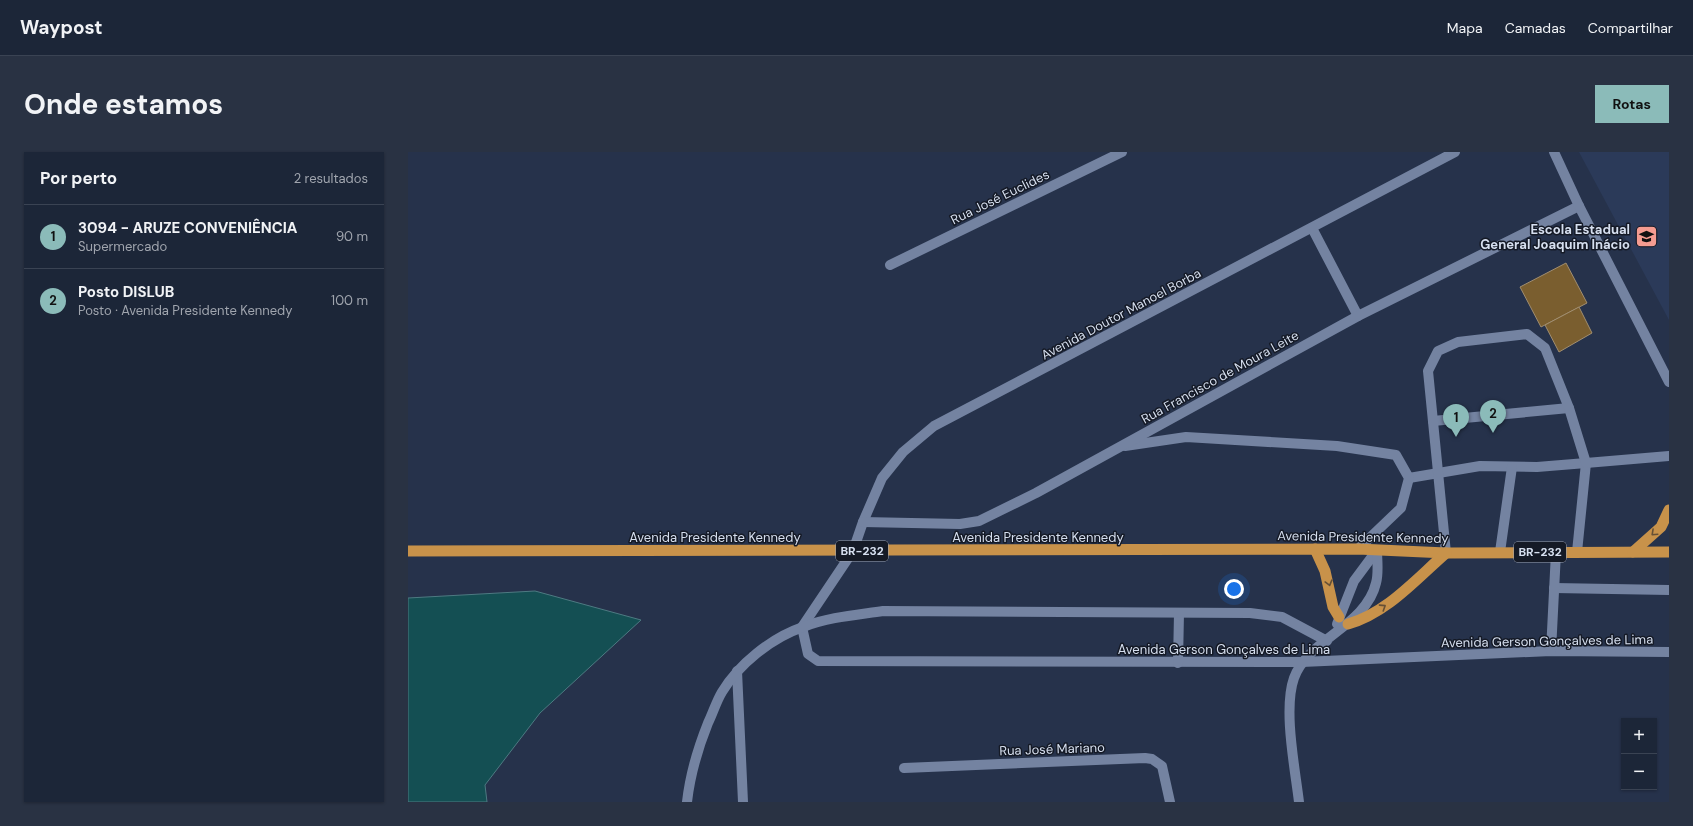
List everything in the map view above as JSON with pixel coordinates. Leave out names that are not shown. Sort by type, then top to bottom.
[{"type":"highway","points":[[1634,552],[1661,527],[1669,510]]},
{"type":"highway","name":"Avenida Presidente Kennedy","points":[[408,551],[1358,549],[1446,553],[1669,552]]},
{"type":"highway","points":[[1315,550],[1326,571],[1333,607],[1343,620],[1363,619],[1386,606],[1446,553]]},
{"type":"street","name":"Rua José Euclides","points":[[890,265],[1122,152]]},
{"type":"street","name":"Avenida Doutor Manoel Borba","points":[[802,627],[853,551],[863,522],[882,478],[904,452],[934,426],[1455,152]]},
{"type":"street","points":[[1554,152],[1579,206],[1669,382]]},
{"type":"street","name":"Rua Francisco de Moura Leite","points":[[863,522],[960,524],[979,521],[1036,493],[1358,316],[1579,206]]},
{"type":"street","points":[[1312,228],[1358,316]]},
{"type":"street","points":[[1446,553],[1428,371],[1438,351],[1458,342],[1527,334],[1545,348],[1569,408],[1586,463],[1577,552]]},
{"type":"street","points":[[1433,421],[1569,408]]},
{"type":"street","points":[[1119,447],[1186,437],[1337,446],[1396,455],[1409,478],[1401,508],[1358,549]]},
{"type":"street","points":[[1409,478],[1480,466],[1537,467],[1669,456]]},
{"type":"street","points":[[1500,552],[1512,467]]},
{"type":"street","points":[[1343,620],[1354,581],[1377,550]]},
{"type":"street","points":[[1299,802],[1289,710],[1294,677],[1302,662],[1330,638],[1343,620],[1372,596],[1377,582],[1377,550]]},
{"type":"street","points":[[1551,651],[1556,552]]},
{"type":"street","points":[[1554,588],[1669,590]]},
{"type":"street","points":[[687,802],[688,789],[699,745],[721,693],[737,671],[748,660],[772,643],[802,627],[842,616],[884,611],[1250,613],[1282,617],[1330,638]]},
{"type":"street","points":[[1178,663],[1179,613]]},
{"type":"street","name":"Avenida Gerson Gonçalves de Lima","points":[[802,627],[808,654],[818,661],[1178,663],[1302,662],[1551,651],[1669,652]]},
{"type":"street","points":[[737,671],[743,802]]},
{"type":"street","name":"Rua José Mariano","points":[[904,768],[1146,758],[1152,759],[1162,766],[1170,802]]},
{"type":"shaded area","name":"Escola Estadual General Joaquim Inácio","points":[[1579,152],[1669,152],[1669,320]]},
{"type":"shaded area","points":[[535,591],[641,620],[540,713],[485,785],[487,802],[408,802],[408,598]]},
{"type":"building","points":[[1566,263],[1587,303],[1541,327],[1520,287]]},
{"type":"building","points":[[1579,307],[1592,333],[1559,352],[1545,325]]},
{"type":"place","name":"Escola Estadual General Joaquim Inácio","points":[[1646,236]]},
{"type":"place","name":"Posto DISLUB","points":[[1493,433]]},
{"type":"place","name":"3094 - ARUZE CONVENIÊNCIA","points":[[1456,437]]}]
